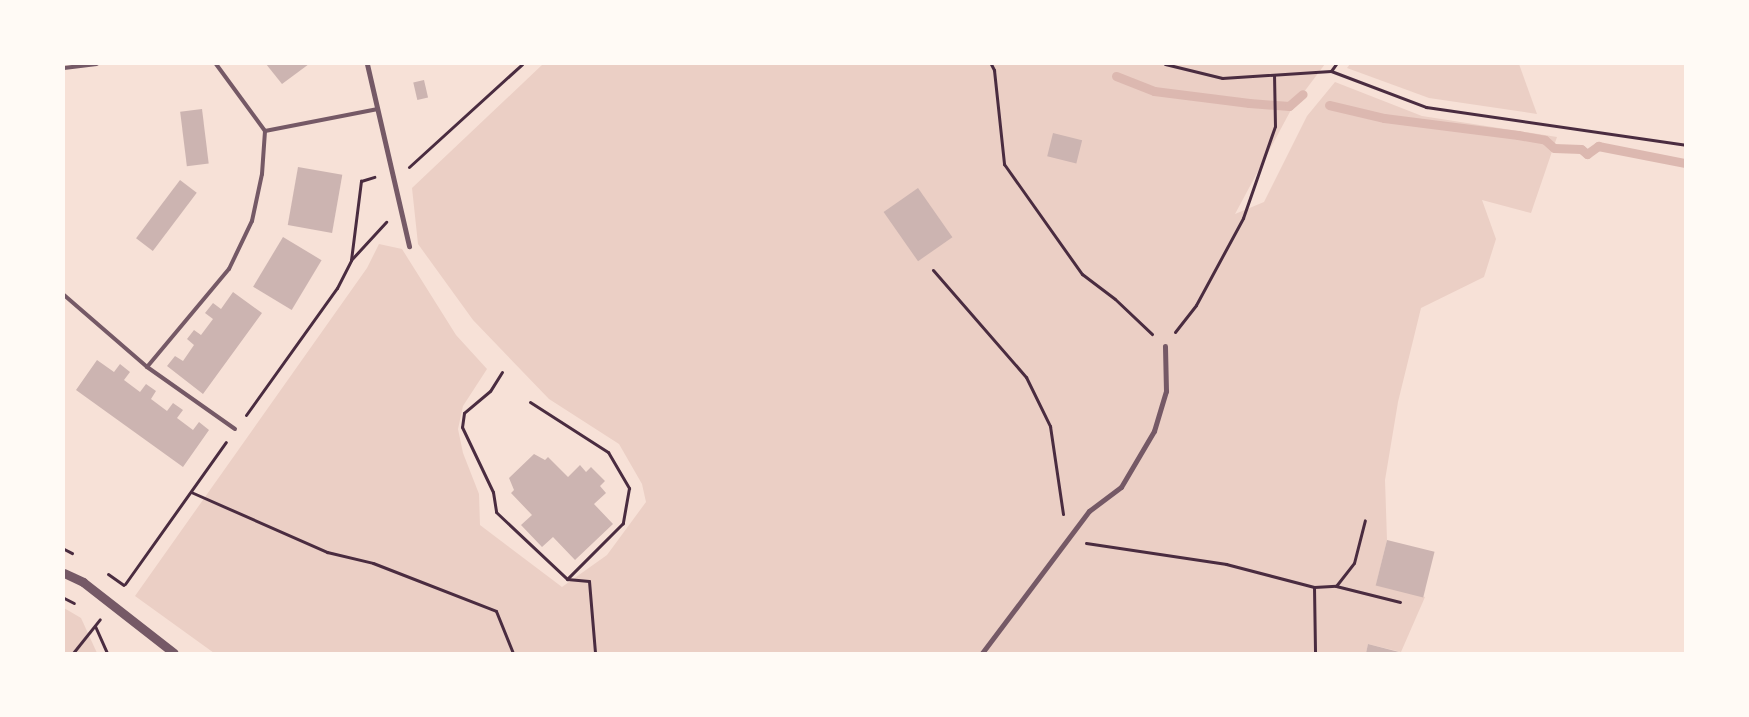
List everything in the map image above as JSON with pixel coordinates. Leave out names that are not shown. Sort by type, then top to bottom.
[{"type":"street","points":[[367,64],[398,208],[410,246]]},
{"type":"street","points":[[982,653],[1089,511],[1120,487],[1154,431],[1166,391],[1165,346]]},
{"type":"street","points":[[64,572],[83,582],[174,653]]},
{"type":"lane","points":[[64,68],[97,64]]},
{"type":"lane","points":[[147,367],[229,269],[252,221],[262,174],[265,131],[216,64]]},
{"type":"lane","points":[[265,131],[378,109]]},
{"type":"lane","points":[[64,295],[147,367],[236,429]]},
{"type":"path","points":[[124,584],[338,288],[351,260],[357,228],[361,181],[408,168],[522,64]]},
{"type":"path","points":[[990,64],[1004,164],[1082,274],[1115,299],[1165,346],[1196,305],[1243,218],[1275,126],[1274,75]]},
{"type":"path","points":[[1165,64],[1222,78],[1331,71],[1426,107],[1685,145]]},
{"type":"path","points":[[1331,71],[1336,64]]},
{"type":"path","points":[[351,260],[398,208]]},
{"type":"path","points":[[933,270],[1026,377],[1050,426],[1067,540],[1226,564],[1314,587],[1336,586],[1400,602]]},
{"type":"path","points":[[502,372],[490,391],[464,413],[462,427],[493,492],[496,512],[567,579],[589,581],[595,653]]},
{"type":"path","points":[[530,402],[608,452],[629,488],[623,523],[567,579]]},
{"type":"path","points":[[190,492],[327,552],[374,563],[496,611],[513,653]]},
{"type":"path","points":[[1336,586],[1354,563],[1365,520]]},
{"type":"path","points":[[1314,587],[1315,653]]},
{"type":"path","points":[[74,653],[94,626],[107,653]]},
{"type":"shaded area","points":[[543,64],[1325,64],[1292,108],[1235,214],[1264,202],[1307,116],[1335,82],[1422,116],[1557,137],[1531,213],[1482,200],[1496,239],[1484,277],[1421,308],[1398,402],[1385,480],[1387,540],[1376,585],[1425,597],[1401,652],[1368,644],[1366,653],[214,653],[135,596],[367,268],[379,244],[402,249],[456,335],[487,369],[463,406],[458,429],[463,453],[479,494],[480,525],[562,587],[607,555],[646,502],[642,484],[619,444],[549,399],[473,320],[418,244],[412,188]]},
{"type":"shaded area","points":[[1350,64],[1519,64],[1537,114],[1429,98],[1347,68]]},
{"type":"shaded area","points":[[64,608],[81,618],[97,653],[64,653]]},
{"type":"building","points":[[266,64],[309,64],[282,84]]},
{"type":"building","points":[[424,80],[428,98],[417,100],[413,82]]},
{"type":"building","points":[[202,109],[209,164],[187,166],[180,112]]},
{"type":"building","points":[[1053,133],[1082,140],[1076,164],[1047,156]]},
{"type":"building","points":[[298,167],[342,175],[332,233],[288,225]]},
{"type":"building","points":[[180,180],[197,193],[153,251],[136,238]]},
{"type":"building","points":[[918,188],[952,237],[918,261],[884,212]]},
{"type":"building","points":[[283,237],[322,260],[292,310],[253,287]]},
{"type":"building","points":[[233,292],[262,313],[203,394],[167,366],[175,356],[183,361],[194,345],[187,339],[194,330],[201,335],[213,319],[205,313],[213,303],[221,309]]},
{"type":"building","points":[[97,360],[114,372],[120,364],[130,372],[124,380],[140,392],[146,384],[156,391],[151,399],[167,411],[173,403],[183,410],[177,418],[193,430],[199,422],[209,430],[183,467],[76,390]]},
{"type":"building","points":[[534,454],[545,460],[548,457],[568,477],[580,465],[586,472],[591,467],[605,481],[600,486],[606,493],[594,504],[613,524],[575,560],[553,537],[542,547],[521,525],[532,515],[511,493],[514,490],[509,478]]},
{"type":"building","points":[[1387,540],[1435,552],[1423,597],[1376,586]]},
{"type":"building","points":[[1368,644],[1403,653],[1366,653]]},
{"type":"waterway","points":[[1116,76],[1154,91],[1249,103],[1289,106],[1303,94]]},
{"type":"waterway","points":[[1329,105],[1384,118],[1545,140],[1554,148],[1581,149],[1587,154],[1598,146],[1685,163]]}]
